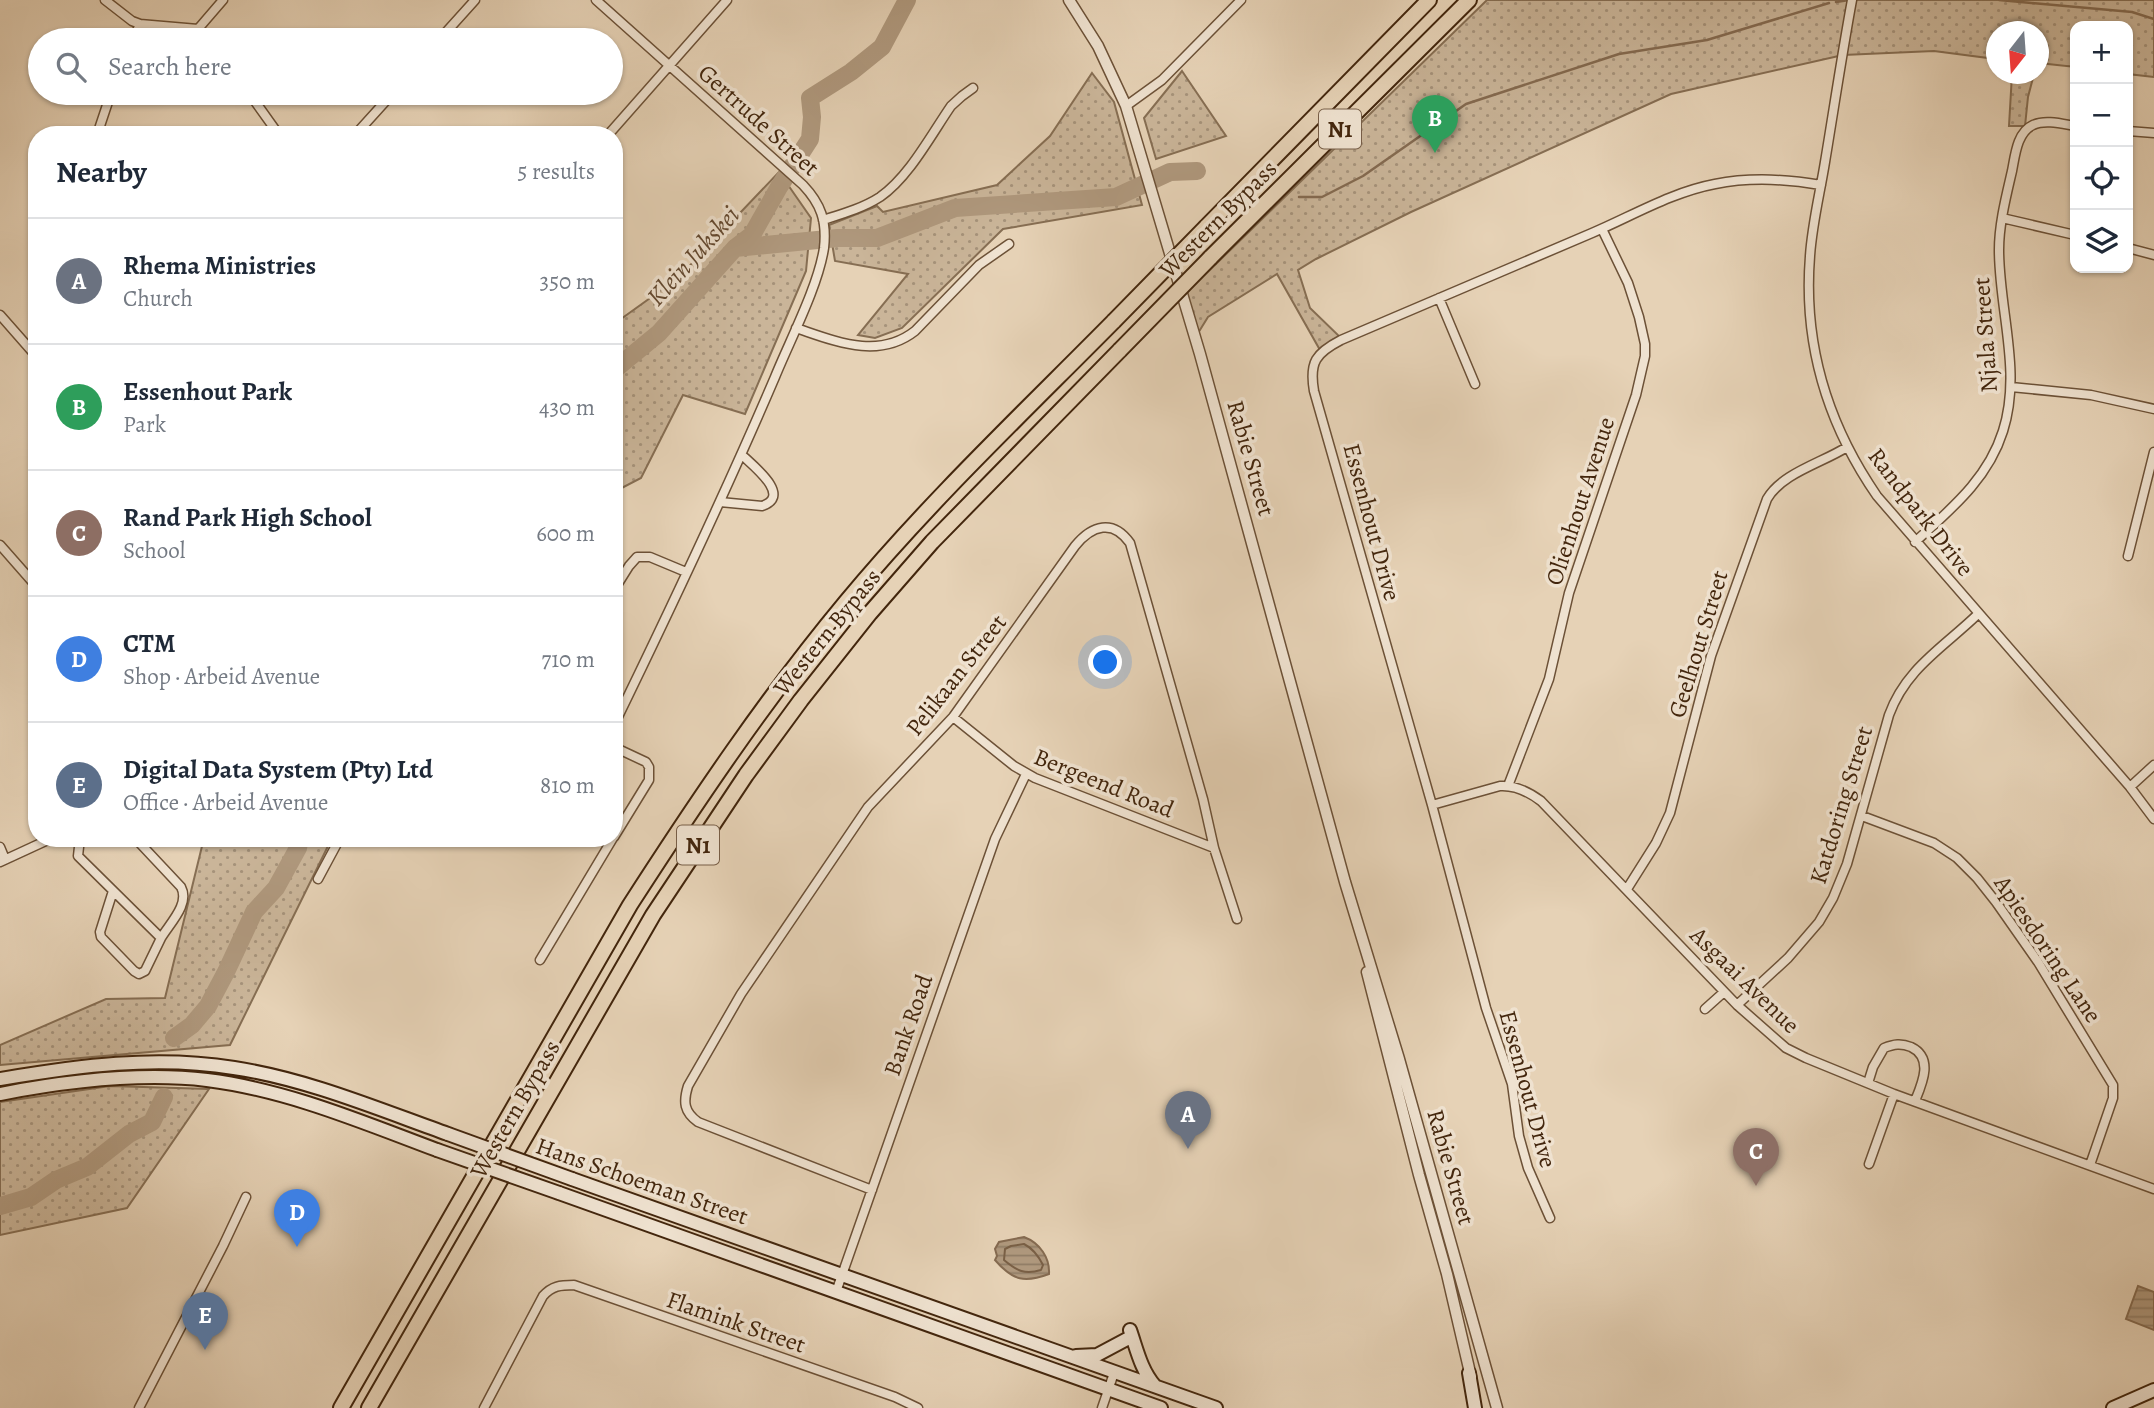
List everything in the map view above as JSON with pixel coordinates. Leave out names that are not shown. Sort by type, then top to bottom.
[{"type":"highway","name":"Western Bypass","points":[[341,1408],[630,905],[673,838],[780,685],[846,601],[919,518],[1429,0]]},
{"type":"highway","name":"Western Bypass","points":[[369,1408],[653,915],[746,775],[801,700],[870,613],[932,542],[1210,258],[1469,0]]},
{"type":"main road","name":"Hans Schoeman Street","points":[[0,1079],[88,1065],[151,1061],[209,1065],[258,1073],[316,1088],[1216,1408]]},
{"type":"main road","name":"Hans Schoeman Street","points":[[0,1094],[138,1077],[209,1080],[253,1088],[296,1100],[1161,1408]]},
{"type":"main road","points":[[1066,1355],[1097,1355],[1128,1334],[1148,1379],[1155,1386]]},
{"type":"main road","points":[[1469,1373],[1477,1408]]},
{"type":"main road","points":[[2113,1408],[2154,1390]]},
{"type":"street","points":[[104,0],[140,24],[186,28]]},
{"type":"street","points":[[199,28],[223,0]]},
{"type":"street","points":[[450,28],[475,0]]},
{"type":"street","name":"Gertrude Street","points":[[596,0],[801,182],[821,210],[824,243],[817,275],[742,455],[623,707]]},
{"type":"street","points":[[616,126],[727,0]]},
{"type":"street","name":"Rabie Street","points":[[1069,0],[1098,46],[1126,106],[1215,405],[1361,939],[1399,1059],[1497,1408]]},
{"type":"street","points":[[1126,106],[1162,80],[1241,0]]},
{"type":"street","name":"Randpark Drive","points":[[1852,3],[1810,253],[1809,315],[1815,357],[1833,417],[1847,447],[1877,496],[2130,787],[2154,819]]},
{"type":"street","points":[[138,28],[140,24]]},
{"type":"street","points":[[823,225],[873,201],[889,190],[901,178],[951,106],[973,88]]},
{"type":"street","points":[[100,126],[107,105]]},
{"type":"street","points":[[258,105],[273,126]]},
{"type":"street","points":[[363,126],[382,105]]},
{"type":"street","name":"Njala Street","points":[[1915,542],[1964,497],[1986,468],[2004,430],[2011,387],[2000,265],[1999,237],[2002,218],[2021,137],[2032,125],[2039,123],[2070,126]]},
{"type":"street","points":[[2133,132],[2154,134]]},
{"type":"street","name":"Essenhout Drive","points":[[1550,1218],[1528,1168],[1512,1084],[1486,1008],[1432,805],[1314,391],[1312,375],[1316,359],[1323,350],[1334,344],[1678,194],[1714,184],[1760,179],[1821,185]]},
{"type":"street","points":[[2002,218],[2070,234]]},
{"type":"street","name":"Olienhout Avenue","points":[[1508,786],[1549,680],[1569,593],[1636,395],[1645,356],[1639,317],[1628,283],[1602,229]]},
{"type":"street","points":[[796,328],[870,347],[905,339],[979,265],[1009,244]]},
{"type":"street","points":[[2133,249],[2154,255]]},
{"type":"street","points":[[1439,298],[1475,384]]},
{"type":"street","points":[[0,315],[28,347]]},
{"type":"street","points":[[2011,387],[2091,395],[2154,409]]},
{"type":"street","name":"Geelhout Street","points":[[1627,889],[1671,813],[1711,656],[1767,499],[1781,481],[1847,447]]},
{"type":"street","points":[[2128,556],[2154,452]]},
{"type":"street","points":[[720,502],[762,506],[768,504],[773,496],[774,491],[769,482],[742,455]]},
{"type":"street","name":"Pelikaan Street","points":[[872,1190],[705,1126],[688,1114],[685,1099],[691,1079],[732,1008],[868,807],[953,717],[1083,536],[1097,528],[1119,531],[1130,543],[1203,799],[1214,848],[1237,919]]},
{"type":"street","points":[[0,545],[28,577]]},
{"type":"street","points":[[623,576],[637,557],[650,557],[687,572]]},
{"type":"street","name":"Katdoring Street","points":[[1737,1005],[1783,964],[1819,922],[1842,878],[1889,715],[1898,693],[1918,667],[1978,614]]},
{"type":"street","name":"Bergeend Road","points":[[953,717],[1026,774],[1214,848]]},
{"type":"street","points":[[623,751],[646,762],[650,774],[623,822]]},
{"type":"street","points":[[2130,787],[2154,765]]},
{"type":"street","name":"Bank Road","points":[[836,1292],[995,839],[1026,774]]},
{"type":"street","points":[[1432,805],[1487,789],[1508,786]]},
{"type":"street","name":"Asgaai Avenue","points":[[1508,786],[1531,793],[1541,801],[1724,992],[1786,1048],[1894,1094],[2154,1189]]},
{"type":"street","name":"Apiesdoring Lane","points":[[1862,816],[1921,837],[1957,858],[1996,902],[2038,962],[2113,1085],[2113,1098],[2090,1165]]},
{"type":"street","points":[[0,847],[3,861],[33,847]]},
{"type":"street","points":[[79,847],[78,856],[160,938]]},
{"type":"street","points":[[113,891],[100,932],[101,937],[139,974],[145,971],[160,938],[183,904],[184,892],[143,847]]},
{"type":"street","points":[[318,879],[335,847]]},
{"type":"street","points":[[540,960],[608,847]]},
{"type":"street","name":"Rabie Street","points":[[1361,939],[1368,983],[1447,1274],[1469,1373]]},
{"type":"street","points":[[1705,1009],[1724,992]]},
{"type":"street","points":[[1868,1083],[1873,1067],[1884,1048],[1900,1044],[1909,1046],[1918,1051],[1924,1059],[1925,1068],[1915,1101]]},
{"type":"street","points":[[1869,1164],[1894,1094]]},
{"type":"street","points":[[139,1408],[246,1197]]},
{"type":"street","name":"Flamink Street","points":[[484,1408],[542,1296],[556,1286],[574,1285],[895,1397],[918,1408]]},
{"type":"street","points":[[1102,1408],[1114,1373]]},
{"type":"shaded area","points":[[1487,0],[2154,0],[2154,77],[2133,75],[2133,21],[2070,21],[2070,66],[2049,64],[2049,21],[1986,21],[1986,58],[1934,51],[1843,55],[1671,94],[1411,212],[1298,270],[1310,308],[1340,337],[1320,350],[1277,274],[1208,317],[1195,338],[1180,299]]},
{"type":"shaded area","points":[[1182,71],[1226,136],[1156,159],[1144,118]]},
{"type":"shaded area","points":[[1092,73],[1114,102],[1142,205],[1003,229],[902,328],[875,338],[858,335],[908,274],[835,261],[829,225],[877,206],[883,212],[997,185],[1050,136]]},
{"type":"shaded area","points":[[2011,84],[2031,84],[2025,126],[2009,126]]},
{"type":"shaded area","points":[[779,172],[811,218],[806,271],[745,414],[683,395],[641,478],[623,487],[623,318],[678,278]]},
{"type":"shaded area","points":[[202,847],[328,847],[230,1045],[0,1065],[0,1045],[106,999],[165,998]]},
{"type":"shaded area","points":[[110,1086],[209,1089],[127,1208],[0,1235],[0,1102]]},
{"type":"water","points":[[1024,1237],[1035,1243],[1043,1252],[1048,1262],[1049,1274],[1033,1279],[1020,1278],[1008,1272],[995,1260],[995,1249],[999,1242]]},
{"type":"water","points":[[2138,1286],[2154,1292],[2154,1330],[2126,1319]]},
{"type":"waterway","name":"Klein Jukskei","points":[[623,363],[659,333],[735,248],[752,235],[810,139],[810,98],[851,72],[882,47],[907,0]]},
{"type":"waterway","points":[[1836,2],[1849,0]]},
{"type":"waterway","points":[[1999,0],[2132,12],[2154,19]]},
{"type":"waterway","points":[[1299,197],[1322,197],[1363,176],[1466,104],[1619,54],[1707,40],[1829,3]]},
{"type":"waterway","points":[[735,248],[838,238],[877,238],[955,208],[1116,197],[1170,172],[1197,171]]},
{"type":"waterway","name":"Klein Jukskei","points":[[174,1038],[192,1025],[208,1006],[254,912],[276,888],[298,847]]},
{"type":"waterway","name":"Klein Jukskei","points":[[0,1206],[31,1197],[56,1180],[87,1167],[129,1134],[152,1122],[164,1097]]},
{"type":"place","name":"Essenhout Park","points":[[1435,153]]},
{"type":"place","name":"Rhema Ministries","points":[[1188,1149]]},
{"type":"place","name":"Rand Park High School","points":[[1756,1186]]},
{"type":"place","name":"CTM","points":[[297,1247]]},
{"type":"place","name":"Digital Data System (Pty) Ltd","points":[[205,1350]]}]
